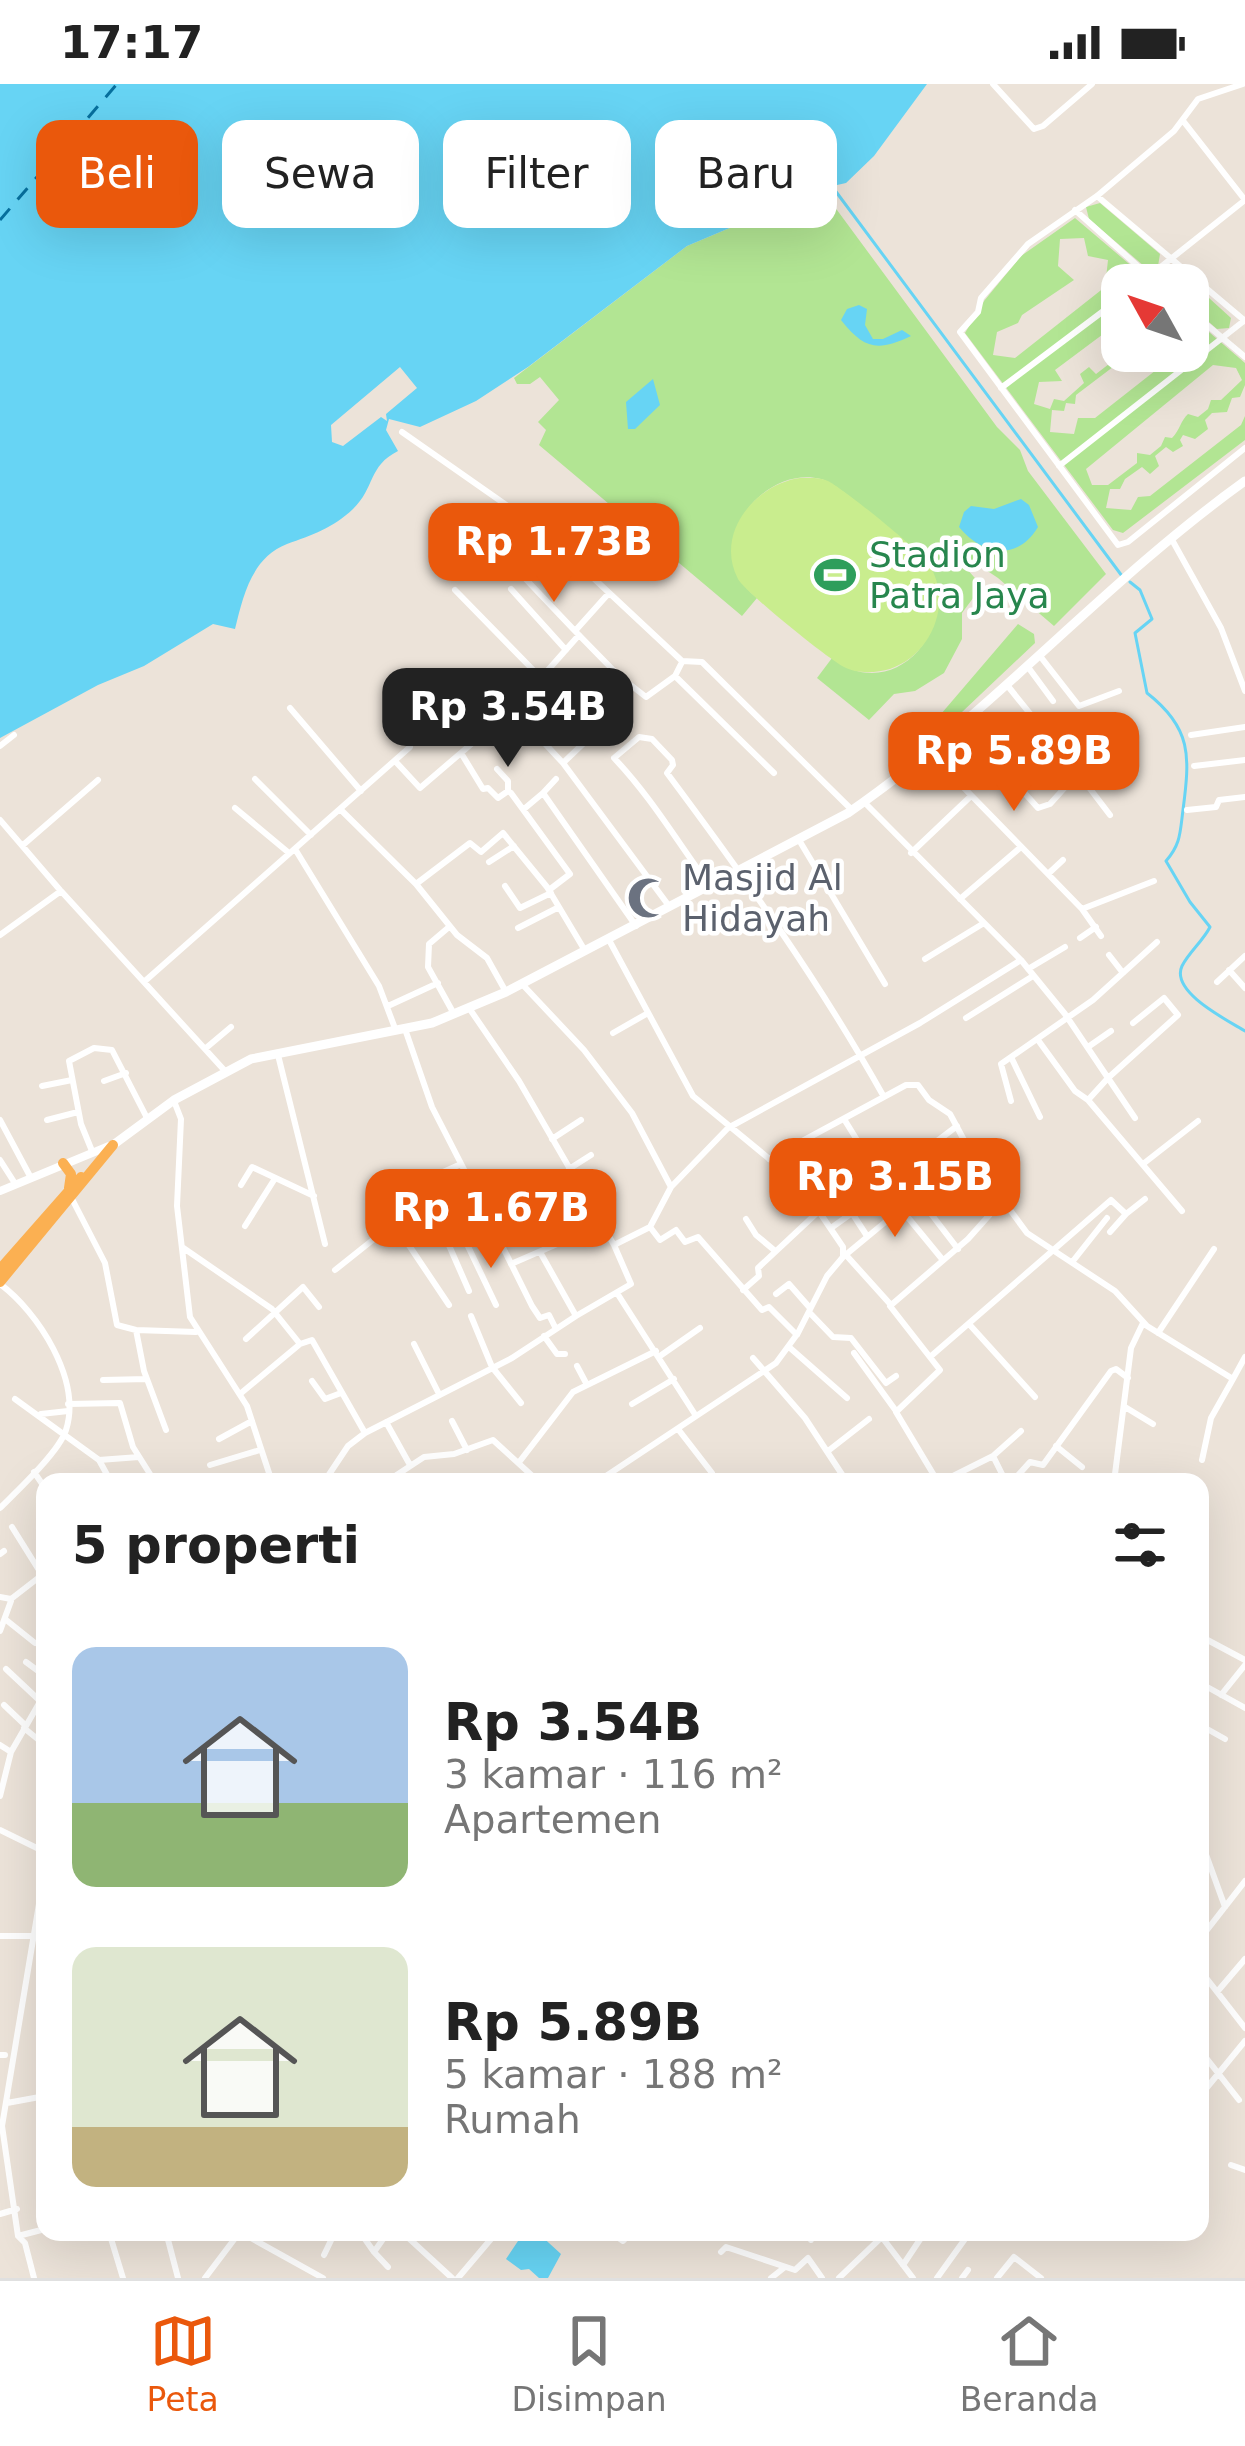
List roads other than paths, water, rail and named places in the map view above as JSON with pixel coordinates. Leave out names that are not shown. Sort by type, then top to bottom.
[{"type":"highway","points":[[0,1269],[113,1145]]},
{"type":"highway","points":[[0,1283],[69,1195],[71,1174],[63,1163]]},
{"type":"main road","points":[[113,1145],[169,1103],[225,1071],[277,1051],[400,1030],[506,992],[852,810],[962,722],[1115,584],[1245,481]]},
{"type":"street","points":[[992,84],[1034,129],[1092,84]]},
{"type":"street","points":[[1244,84],[1203,96],[1183,121],[1097,196],[1028,244],[960,330],[1120,546],[1245,448]]},
{"type":"street","points":[[1165,264],[1245,200],[1183,121]]},
{"type":"street","points":[[1059,467],[1245,320],[1097,196]]},
{"type":"street","points":[[1075,210],[1136,264]]},
{"type":"street","points":[[1001,388],[1101,313]]},
{"type":"street","points":[[1209,327],[1245,357]]},
{"type":"street","points":[[403,432],[542,530],[682,662],[702,662],[852,810]]},
{"type":"street","points":[[542,530],[517,568],[577,633],[644,696],[675,676],[682,662]]},
{"type":"street","points":[[1171,538],[1221,628],[1245,691]]},
{"type":"street","points":[[512,589],[566,650]]},
{"type":"street","points":[[454,590],[541,678]]},
{"type":"street","points":[[563,704],[543,697],[533,687],[609,593]]},
{"type":"street","points":[[1037,653],[1079,706],[1119,691]]},
{"type":"street","points":[[1025,664],[1053,701]]},
{"type":"street","points":[[675,676],[774,773]]},
{"type":"street","points":[[1005,682],[1110,815]]},
{"type":"street","points":[[395,761],[420,788],[476,740],[485,745],[543,697]]},
{"type":"street","points":[[290,708],[361,791]]},
{"type":"street","points":[[521,718],[563,763],[669,906]]},
{"type":"street","points":[[563,763],[609,719]]},
{"type":"street","points":[[962,722],[1038,808],[1050,804],[1078,773]]},
{"type":"street","points":[[1191,735],[1245,727]]},
{"type":"street","points":[[0,746],[14,735]]},
{"type":"street","points":[[710,886],[675,839],[663,814],[614,758],[639,737],[652,739],[672,760],[668,774],[838,1014],[884,1096]]},
{"type":"street","points":[[145,981],[410,747]]},
{"type":"street","points":[[928,751],[1099,932],[1080,938]]},
{"type":"street","points":[[460,753],[483,789],[498,798],[508,791]]},
{"type":"street","points":[[1194,766],[1245,760]]},
{"type":"street","points":[[497,769],[570,874],[550,892],[520,908],[505,886]]},
{"type":"street","points":[[255,779],[310,835]]},
{"type":"street","points":[[524,809],[556,779]]},
{"type":"street","points":[[23,845],[98,780]]},
{"type":"street","points":[[542,794],[636,926]]},
{"type":"street","points":[[911,853],[971,796]]},
{"type":"street","points":[[1187,810],[1245,797]]},
{"type":"street","points":[[865,802],[1021,960],[1068,1018],[1135,1118]]},
{"type":"street","points":[[235,808],[292,851],[341,918],[538,1316],[548,1315],[556,1329]]},
{"type":"street","points":[[340,809],[416,884],[449,927],[487,958],[506,992]]},
{"type":"street","points":[[0,820],[225,1071]]},
{"type":"street","points":[[416,884],[470,843],[481,853],[503,833],[550,892],[585,951]]},
{"type":"street","points":[[799,840],[885,984]]},
{"type":"street","points":[[489,862],[514,846]]},
{"type":"street","points":[[960,899],[1021,848]]},
{"type":"street","points":[[1048,874],[1063,860]]},
{"type":"street","points":[[1082,909],[1154,881]]},
{"type":"street","points":[[0,935],[61,891]]},
{"type":"street","points":[[518,928],[559,907]]},
{"type":"street","points":[[925,959],[985,922]]},
{"type":"street","points":[[449,927],[429,945],[428,968],[454,1014]]},
{"type":"street","points":[[609,940],[694,1096],[801,1185],[843,1247],[844,1256],[891,1305],[940,1372],[896,1411]]},
{"type":"street","points":[[1011,1101],[1000,1066],[1068,1018],[1157,942]]},
{"type":"street","points":[[966,1018],[1065,946]]},
{"type":"street","points":[[1108,955],[1123,974]]},
{"type":"street","points":[[1217,982],[1245,956]]},
{"type":"street","points":[[614,1245],[650,1227],[671,1187],[728,1128],[938,1013],[1021,960]]},
{"type":"street","points":[[1229,970],[1245,988]]},
{"type":"street","points":[[388,1006],[438,983]]},
{"type":"street","points":[[522,984],[584,1050],[632,1113],[671,1187]]},
{"type":"street","points":[[1088,1100],[1177,1013],[1164,998],[1133,1023]]},
{"type":"street","points":[[329,1473],[348,1446],[364,1433],[492,1367],[631,1283],[519,1081],[469,1008]]},
{"type":"street","points":[[613,1033],[648,1012]]},
{"type":"street","points":[[206,1048],[231,1027]]},
{"type":"street","points":[[1088,1047],[1111,1031]]},
{"type":"street","points":[[1038,1040],[1075,1091],[1088,1100],[1182,1211]]},
{"type":"street","points":[[92,1151],[78,1112],[69,1061],[94,1048],[112,1050],[148,1118]]},
{"type":"street","points":[[277,1051],[325,1244]]},
{"type":"street","points":[[1011,1057],[1040,1117]]},
{"type":"street","points":[[104,1081],[125,1073]]},
{"type":"street","points":[[42,1086],[72,1081]]},
{"type":"street","points":[[769,1159],[914,1083],[947,1111],[1001,1202],[1027,1233],[1115,1292],[1143,1323],[1232,1379]]},
{"type":"street","points":[[169,1103],[181,1118],[177,1206],[190,1317],[240,1394],[269,1473]]},
{"type":"street","points":[[47,1120],[78,1112]]},
{"type":"street","points":[[844,1119],[870,1161]]},
{"type":"street","points":[[0,1120],[32,1178]]},
{"type":"street","points":[[552,1139],[581,1120]]},
{"type":"street","points":[[1143,1164],[1198,1121]]},
{"type":"street","points":[[957,1126],[903,1165],[911,1184],[958,1249]]},
{"type":"street","points":[[911,1184],[944,1160],[935,1142]]},
{"type":"street","points":[[0,1191],[113,1145]]},
{"type":"street","points":[[569,1169],[591,1155]]},
{"type":"street","points":[[0,1160],[16,1184]]},
{"type":"street","points":[[449,1304],[394,1223],[385,1198],[461,1165]]},
{"type":"street","points":[[242,1185],[252,1167],[314,1196]]},
{"type":"street","points":[[245,1226],[267,1198],[274,1180]]},
{"type":"street","points":[[477,1194],[495,1183]]},
{"type":"street","points":[[335,1270],[394,1223],[472,1185]]},
{"type":"street","points":[[831,1228],[883,1187]]},
{"type":"street","points":[[69,1195],[105,1263],[117,1325],[196,1332]]},
{"type":"street","points":[[445,1198],[496,1305]]},
{"type":"street","points":[[930,1357],[1112,1199],[1126,1214]]},
{"type":"street","points":[[1110,1232],[1145,1199]]},
{"type":"street","points":[[430,1202],[469,1291]]},
{"type":"street","points":[[891,1305],[958,1249],[1001,1202]]},
{"type":"street","points":[[611,1473],[764,1373],[797,1335],[826,1276],[901,1209],[942,1260]]},
{"type":"street","points":[[743,1290],[759,1276],[758,1268],[774,1250],[819,1211]]},
{"type":"street","points":[[851,1213],[867,1236]]},
{"type":"street","points":[[1073,1261],[1107,1218]]},
{"type":"street","points":[[746,1219],[774,1250]]},
{"type":"street","points":[[511,1264],[601,1225]]},
{"type":"street","points":[[650,1227],[660,1240],[676,1230],[685,1242],[698,1237],[762,1310],[769,1306],[797,1335]]},
{"type":"street","points":[[182,1247],[275,1311],[300,1344]]},
{"type":"street","points":[[1158,1333],[1214,1249]]},
{"type":"street","points":[[540,1252],[576,1316]]},
{"type":"street","points":[[0,1283],[30,1312],[48,1341],[63,1378],[68,1407],[65,1434],[0,1508]]},
{"type":"street","points":[[776,1294],[789,1284],[836,1339],[850,1337],[886,1383],[896,1376]]},
{"type":"street","points":[[246,1339],[303,1287],[319,1307]]},
{"type":"street","points":[[617,1293],[697,1417]]},
{"type":"street","points":[[470,1316],[492,1367],[520,1403]]},
{"type":"street","points":[[1115,1473],[1131,1348],[1143,1323]]},
{"type":"street","points":[[969,1324],[1035,1397]]},
{"type":"street","points":[[520,1461],[548,1422],[586,1383],[658,1354],[700,1328]]},
{"type":"street","points":[[136,1330],[166,1430]]},
{"type":"street","points":[[544,1336],[557,1354],[565,1354]]},
{"type":"street","points":[[240,1394],[300,1344],[312,1340],[364,1433]]},
{"type":"street","points":[[414,1344],[439,1394]]},
{"type":"street","points":[[789,1347],[847,1398]]},
{"type":"street","points":[[854,1353],[934,1473]]},
{"type":"street","points":[[1202,1460],[1211,1418],[1245,1357]]},
{"type":"street","points":[[753,1358],[841,1473]]},
{"type":"street","points":[[577,1366],[586,1383]]},
{"type":"street","points":[[1018,1473],[1030,1462],[1042,1465],[1111,1371],[1128,1378]]},
{"type":"street","points":[[103,1380],[147,1378]]},
{"type":"street","points":[[632,1404],[674,1379]]},
{"type":"street","points":[[312,1381],[325,1399],[341,1393]]},
{"type":"street","points":[[15,1399],[99,1460],[107,1473]]},
{"type":"street","points":[[38,1414],[120,1403],[149,1473]]},
{"type":"street","points":[[1125,1407],[1154,1424]]},
{"type":"street","points":[[828,1451],[869,1419]]},
{"type":"street","points":[[219,1439],[252,1420]]},
{"type":"street","points":[[452,1420],[467,1450]]},
{"type":"street","points":[[386,1422],[410,1465]]},
{"type":"street","points":[[678,1429],[712,1473]]},
{"type":"street","points":[[958,1473],[993,1456],[1022,1431]]},
{"type":"street","points":[[399,1473],[429,1455],[496,1440],[531,1473]]},
{"type":"street","points":[[1056,1446],[1082,1467]]},
{"type":"street","points":[[210,1465],[260,1450]]},
{"type":"street","points":[[993,1456],[1003,1473]]},
{"type":"street","points":[[99,1460],[139,1457]]},
{"type":"street","points":[[12,1528],[36,1561]]},
{"type":"street","points":[[0,1631],[11,1599],[36,1577]]},
{"type":"street","points":[[0,1597],[11,1599]]},
{"type":"street","points":[[5,1619],[35,1643]]},
{"type":"street","points":[[1209,1641],[1245,1663],[1221,1695]]},
{"type":"street","points":[[26,1662],[36,1669]]},
{"type":"street","points":[[6,1669],[36,1692]]},
{"type":"street","points":[[1209,1688],[1245,1708]]},
{"type":"street","points":[[4,1705],[36,1736]]},
{"type":"street","points":[[0,1796],[11,1752],[36,1707]]},
{"type":"street","points":[[1209,1730],[1225,1739]]},
{"type":"street","points":[[0,1744],[11,1752]]},
{"type":"street","points":[[0,1830],[36,1848]]},
{"type":"street","points":[[1209,1862],[1225,1906]]},
{"type":"street","points":[[1209,1927],[1245,1880]]},
{"type":"street","points":[[34,2278],[25,2243],[18,2236],[17,2209],[2,2149],[36,1918]]},
{"type":"street","points":[[0,1936],[36,1933]]},
{"type":"street","points":[[1217,1992],[1245,1960]]},
{"type":"street","points":[[1209,1982],[1245,2028]]},
{"type":"street","points":[[1209,2085],[1245,2041]]},
{"type":"street","points":[[1209,2060],[1239,2100]]},
{"type":"street","points":[[6,2104],[36,2098]]},
{"type":"street","points":[[1231,2165],[1245,2170]]},
{"type":"street","points":[[0,2215],[17,2209]]},
{"type":"street","points":[[18,2236],[36,2231]]},
{"type":"street","points":[[112,2241],[123,2278]]},
{"type":"street","points":[[168,2241],[178,2278]]},
{"type":"street","points":[[220,2278],[208,2275],[233,2241]]},
{"type":"street","points":[[256,2241],[323,2278]]},
{"type":"street","points":[[323,2255],[330,2241]]},
{"type":"street","points":[[366,2241],[388,2267]]},
{"type":"street","points":[[374,2252],[382,2241]]},
{"type":"street","points":[[412,2241],[455,2278],[490,2241]]},
{"type":"street","points":[[838,2278],[875,2241]]},
{"type":"street","points":[[887,2241],[914,2278]]},
{"type":"street","points":[[903,2265],[919,2241]]},
{"type":"street","points":[[938,2278],[964,2241]]},
{"type":"street","points":[[722,2252],[726,2247],[797,2270],[810,2258],[822,2278]]},
{"type":"street","points":[[997,2278],[1007,2262],[1016,2258],[1041,2278]]},
{"type":"street","points":[[771,2278],[785,2267]]},
{"type":"water","points":[[0,84],[927,84],[874,156],[846,183],[837,185],[837,120],[655,120],[655,228],[730,228],[687,246],[476,401],[420,427],[389,419],[386,430],[398,451],[381,463],[360,501],[345,516],[265,559],[251,580],[235,629],[213,624],[144,666],[0,738]]},
{"type":"water","points":[[859,305],[867,309],[865,325],[873,339],[902,330],[911,336],[880,346],[864,342],[841,320],[847,309]]},
{"type":"water","points":[[653,379],[660,405],[635,429],[628,429],[626,402]]},
{"type":"water","points":[[1021,499],[1029,505],[1038,527],[1020,546],[989,549],[959,527],[971,506],[994,509]]},
{"type":"water","points":[[518,2241],[547,2241],[561,2254],[548,2278],[521,2270],[506,2259]]},
{"type":"waterway","points":[[837,193],[1122,576]]},
{"type":"waterway","points":[[1130,582],[1140,590],[1152,619],[1135,633],[1147,693],[1173,718],[1187,758],[1180,831],[1166,861],[1210,927],[1182,966],[1181,976],[1184,986],[1202,1004],[1245,1031]]},
{"type":"place","name":"Stadion Patra Jaya","points":[[835,575]]},
{"type":"place","name":"Masjid Al Hidayah","points":[[648,898]]}]
